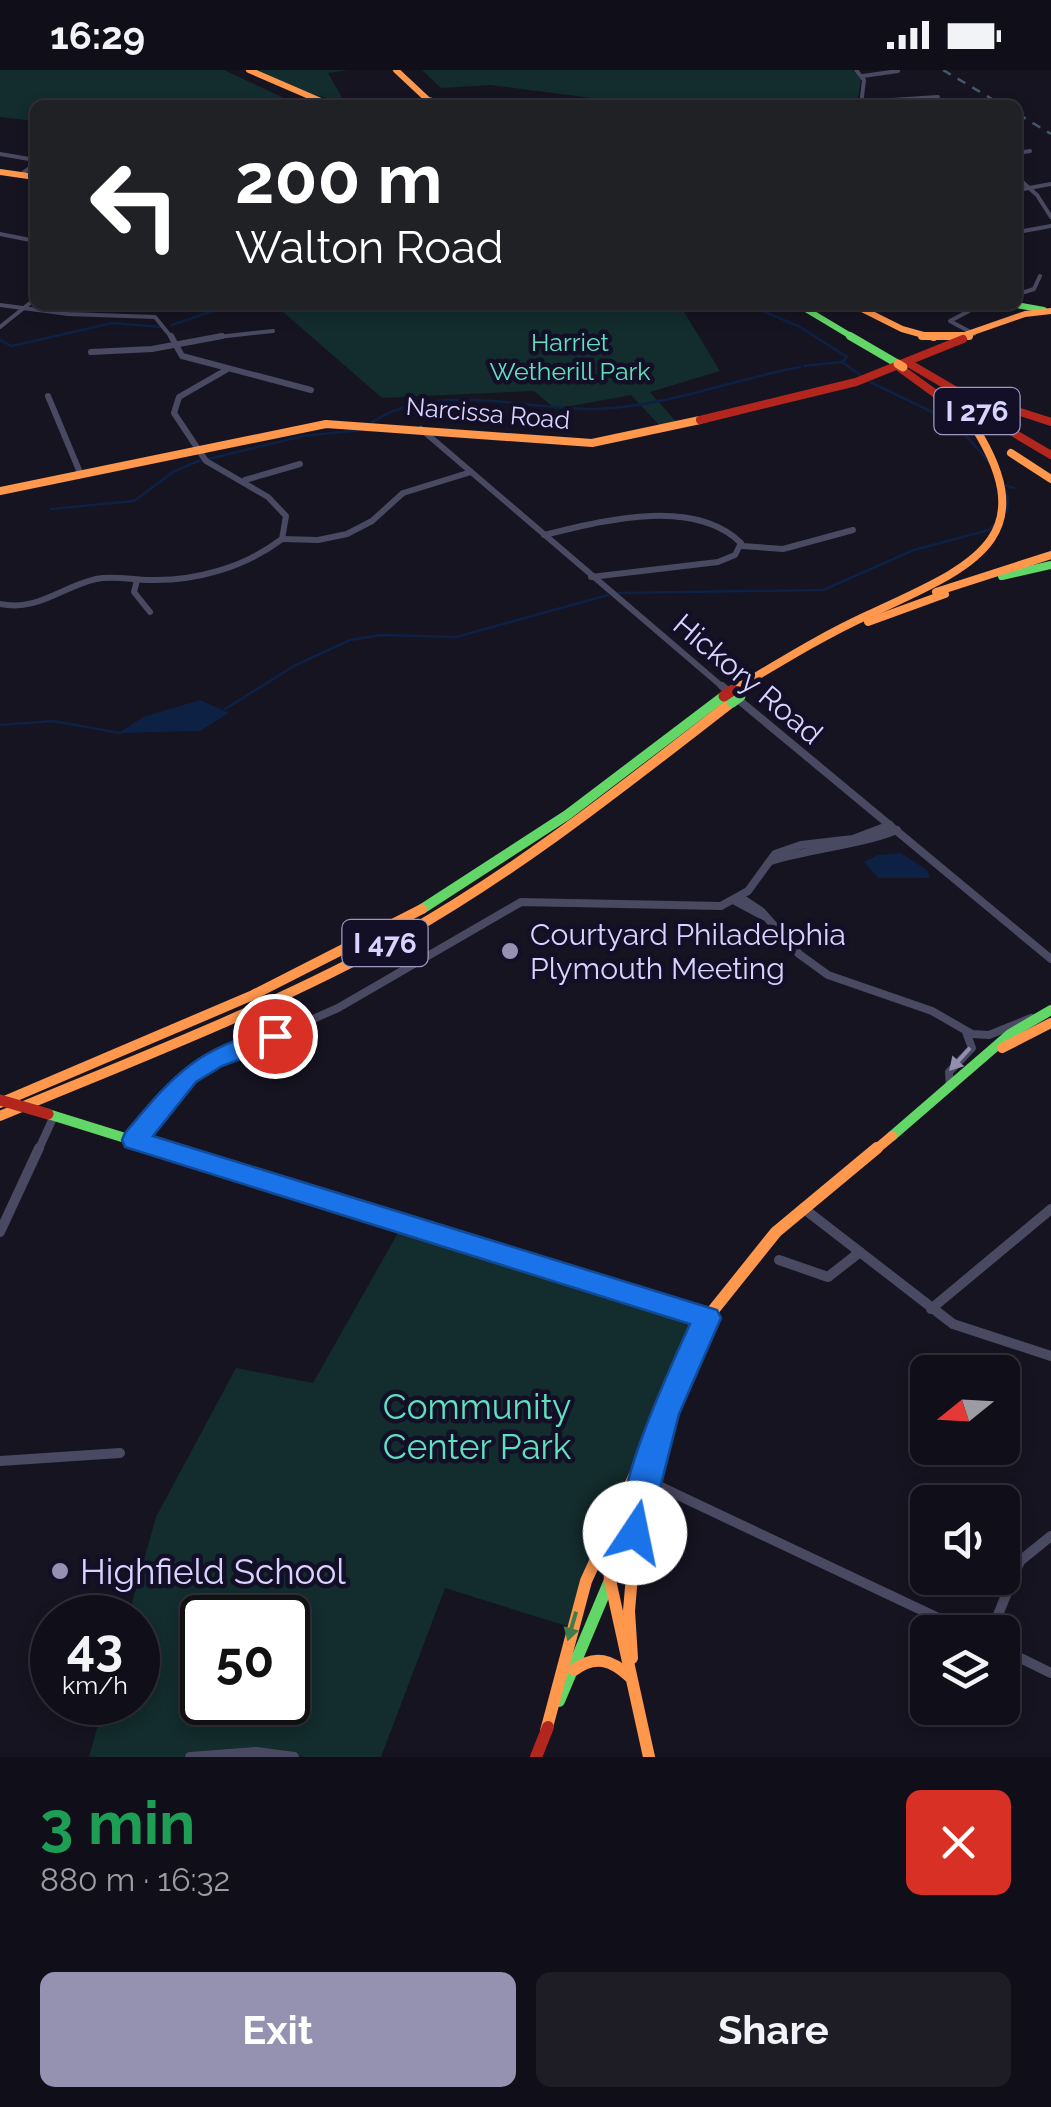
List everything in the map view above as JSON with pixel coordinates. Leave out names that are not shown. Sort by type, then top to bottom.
[{"type":"main road","points":[[240,70],[307,100]]},
{"type":"main road","points":[[249,70],[318,100]]},
{"type":"main road","points":[[396,70],[428,100]]},
{"type":"main road","points":[[0,172],[30,175]]},
{"type":"main road","points":[[1022,306],[1047,310]]},
{"type":"main road","name":"I 276","points":[[807,310],[1051,448]]},
{"type":"main road","name":"I 276","points":[[818,310],[1051,456]]},
{"type":"main road","points":[[865,310],[930,340],[969,336]]},
{"type":"main road","name":"Narcissa Road","points":[[0,491],[326,424],[586,444],[754,409],[866,379],[1018,314],[1047,310]]},
{"type":"main road","points":[[902,365],[1051,479]]},
{"type":"main road","points":[[951,389],[1051,422]]},
{"type":"main road","points":[[968,417],[1029,482]]},
{"type":"main road","name":"I 476","points":[[0,1102],[249,995],[404,920],[549,826],[826,634],[934,584],[1051,547]]},
{"type":"main road","points":[[934,584],[999,554]]},
{"type":"main road","name":"I 476","points":[[0,1116],[186,1036],[402,935],[578,821],[732,696],[868,622],[942,589],[1051,555]]},
{"type":"main road","points":[[868,622],[980,582],[1051,565]]},
{"type":"main road","points":[[546,1731],[570,1627],[607,1536],[707,1318],[752,1258],[803,1208],[991,1054],[1010,1034],[1051,1010]]},
{"type":"main road","points":[[991,1054],[1051,1023]]},
{"type":"main road","points":[[0,1102],[707,1318]]},
{"type":"main road","points":[[536,1757],[610,1580],[646,1480],[664,1414]]},
{"type":"main road","points":[[639,1501],[629,1612],[640,1724]]},
{"type":"main road","points":[[607,1536],[610,1580],[649,1757]]},
{"type":"main road","points":[[571,1672],[582,1661],[604,1657],[630,1677]]},
{"type":"street","points":[[856,70],[863,76],[898,71]]},
{"type":"street","points":[[860,100],[863,76]]},
{"type":"street","points":[[905,100],[938,97]]},
{"type":"street","points":[[1022,152],[1030,151]]},
{"type":"street","points":[[0,154],[30,161]]},
{"type":"street","points":[[20,174],[30,166]]},
{"type":"street","points":[[1022,181],[1051,217]]},
{"type":"street","points":[[1022,189],[1051,184]]},
{"type":"street","points":[[1022,231],[1051,226]]},
{"type":"street","points":[[0,234],[30,240]]},
{"type":"street","points":[[1022,293],[1034,289],[1040,276]]},
{"type":"street","points":[[0,327],[30,303]]},
{"type":"street","points":[[0,305],[30,309]]},
{"type":"street","points":[[40,310],[150,316],[164,323],[173,346],[182,356],[311,390]]},
{"type":"street","points":[[969,311],[950,321],[969,336]]},
{"type":"street","points":[[91,352],[173,346],[237,332],[273,332]]},
{"type":"street","points":[[226,370],[174,403],[174,412],[213,467],[265,491],[286,516],[282,539]]},
{"type":"street","points":[[48,396],[81,475]]},
{"type":"street","name":"Hickory Road","points":[[421,429],[591,576],[1051,959]]},
{"type":"street","points":[[245,480],[300,464]]},
{"type":"street","points":[[0,604],[30,604],[100,578],[177,578],[243,561],[282,539],[318,540],[348,534],[372,522],[402,493],[471,472]]},
{"type":"street","points":[[544,535],[663,516],[723,527],[736,535],[742,546]]},
{"type":"street","points":[[742,546],[783,550],[853,530]]},
{"type":"street","points":[[591,576],[718,562],[735,555],[742,546]]},
{"type":"street","points":[[137,580],[134,592],[150,612]]},
{"type":"street","points":[[134,1140],[188,1076],[214,1060],[338,1008],[521,902],[706,908],[738,899],[771,861],[808,850],[860,844],[894,827]]},
{"type":"street","points":[[738,899],[763,916],[818,970],[932,1011],[966,1032],[990,1035],[1035,1018]]},
{"type":"street","points":[[950,1087],[948,1072],[972,1048],[966,1032]]},
{"type":"street","points":[[0,1232],[51,1115]]},
{"type":"street","points":[[803,1208],[931,1309],[976,1334],[1051,1356]]},
{"type":"street","points":[[931,1309],[1051,1209]]},
{"type":"street","points":[[779,1260],[828,1277],[860,1252]]},
{"type":"street","points":[[0,1461],[120,1453]]},
{"type":"street","points":[[646,1480],[932,1615]]},
{"type":"street","points":[[998,1615],[1020,1561],[1051,1536]]},
{"type":"street","points":[[1020,1657],[1051,1672]]},
{"type":"street","points":[[190,1757],[256,1752],[294,1757]]},
{"type":"green space","points":[[0,70],[224,70],[288,100],[30,100],[30,120],[0,117]]},
{"type":"green space","points":[[257,70],[348,70],[328,73],[343,100],[298,90]]},
{"type":"green space","points":[[422,70],[852,70],[861,78],[858,100],[607,100],[491,85],[441,88]]},
{"type":"green space","name":"Harriet Wetherill Park","points":[[281,310],[684,312],[720,371],[650,392],[679,425],[662,428],[631,395],[555,409],[534,391],[382,398]]},
{"type":"green space","name":"Community Center Park","points":[[403,1224],[707,1318],[570,1627],[445,1588],[381,1757],[304,1757],[260,1750],[193,1757],[89,1757],[98,1725],[160,1725],[160,1595],[134,1595],[156,1517],[236,1368],[313,1383]]},
{"type":"water","points":[[200,700],[229,713],[200,731],[119,733],[143,717]]},
{"type":"water","points":[[901,853],[927,870],[930,878],[878,878],[864,862],[878,855]]},
{"type":"waterway","points":[[172,325],[228,310]]},
{"type":"waterway","points":[[761,310],[800,327],[847,357],[843,361]]},
{"type":"waterway","points":[[0,340],[12,346],[112,323],[162,327]]},
{"type":"waterway","points":[[804,366],[841,362]]},
{"type":"waterway","points":[[842,362],[863,377]]},
{"type":"waterway","points":[[372,422],[400,409],[459,400],[583,409],[638,405],[800,367]]},
{"type":"waterway","points":[[618,593],[823,590],[914,550],[989,530],[1007,511],[1008,498],[996,470],[955,423],[870,382]]},
{"type":"waterway","points":[[51,509],[134,501],[173,472],[196,462],[303,436],[361,430]]},
{"type":"waterway","points":[[1004,485],[1014,488]]},
{"type":"waterway","points":[[225,709],[294,666],[350,640],[381,635],[456,637],[608,595]]},
{"type":"waterway","points":[[0,725],[53,721],[120,733]]},
{"type":"railway","points":[[943,70],[994,100]]},
{"type":"railway","points":[[1022,116],[1051,134]]},
{"type":"traffic: fast","points":[[1022,306],[1044,310]]},
{"type":"traffic: fast","points":[[807,310],[898,364]]},
{"type":"traffic: fast","points":[[1002,576],[1051,565]]},
{"type":"traffic: fast","points":[[422,909],[567,815],[724,696]]},
{"type":"traffic: fast","points":[[732,702],[740,696]]},
{"type":"traffic: fast","points":[[892,1136],[1010,1034],[1051,1010]]},
{"type":"traffic: fast","points":[[48,1114],[561,1273]]},
{"type":"traffic: fast","points":[[559,1701],[610,1580],[658,1438]]},
{"type":"traffic: slow","points":[[249,70],[318,100]]},
{"type":"traffic: slow","points":[[396,70],[428,100]]},
{"type":"traffic: slow","points":[[0,172],[30,176]]},
{"type":"traffic: slow","points":[[864,310],[917,334],[950,339],[1025,314],[1051,311]]},
{"type":"traffic: slow","points":[[898,364],[903,367]]},
{"type":"traffic: slow","points":[[733,690],[826,634],[999,554],[1021,515],[1022,498],[1010,464],[968,417]]},
{"type":"traffic: slow","points":[[0,491],[326,424],[592,443],[700,420]]},
{"type":"traffic: slow","points":[[1011,453],[1051,479]]},
{"type":"traffic: slow","points":[[936,592],[1051,555]]},
{"type":"traffic: slow","points":[[868,622],[945,594]]},
{"type":"traffic: slow","points":[[0,1116],[254,1009],[403,935],[531,854],[732,702]]},
{"type":"traffic: slow","points":[[0,1103],[253,995],[422,909]]},
{"type":"traffic: slow","points":[[1002,1048],[1051,1023]]},
{"type":"traffic: slow","points":[[546,1731],[586,1581],[707,1318],[776,1232],[892,1136]]},
{"type":"traffic: slow","points":[[561,1273],[707,1318]]},
{"type":"traffic: slow","points":[[632,1658],[629,1611],[637,1516]]},
{"type":"traffic: slow","points":[[607,1542],[610,1580],[649,1757]]},
{"type":"traffic: slow","points":[[574,1670],[596,1659],[617,1666],[630,1677]]},
{"type":"traffic: jam","points":[[700,420],[856,382],[963,339]]},
{"type":"traffic: jam","points":[[910,364],[963,395]]},
{"type":"traffic: jam","points":[[900,368],[973,421]]},
{"type":"traffic: jam","points":[[959,392],[1051,422]]},
{"type":"traffic: jam","points":[[953,397],[1051,455]]},
{"type":"traffic: jam","points":[[724,696],[733,690]]},
{"type":"traffic: jam","points":[[0,1100],[48,1114]]},
{"type":"traffic: jam","points":[[536,1757],[548,1727]]},
{"type":"place","name":"Courtyard Philadelphia Plymouth Meeting","points":[[510,951]]},
{"type":"place","name":"Highfield School","points":[[60,1571]]},
{"type":"route","points":[[275,1036],[214,1060],[188,1076],[170,1092],[134,1140],[707,1318],[664,1414],[639,1501],[635,1533]]}]
